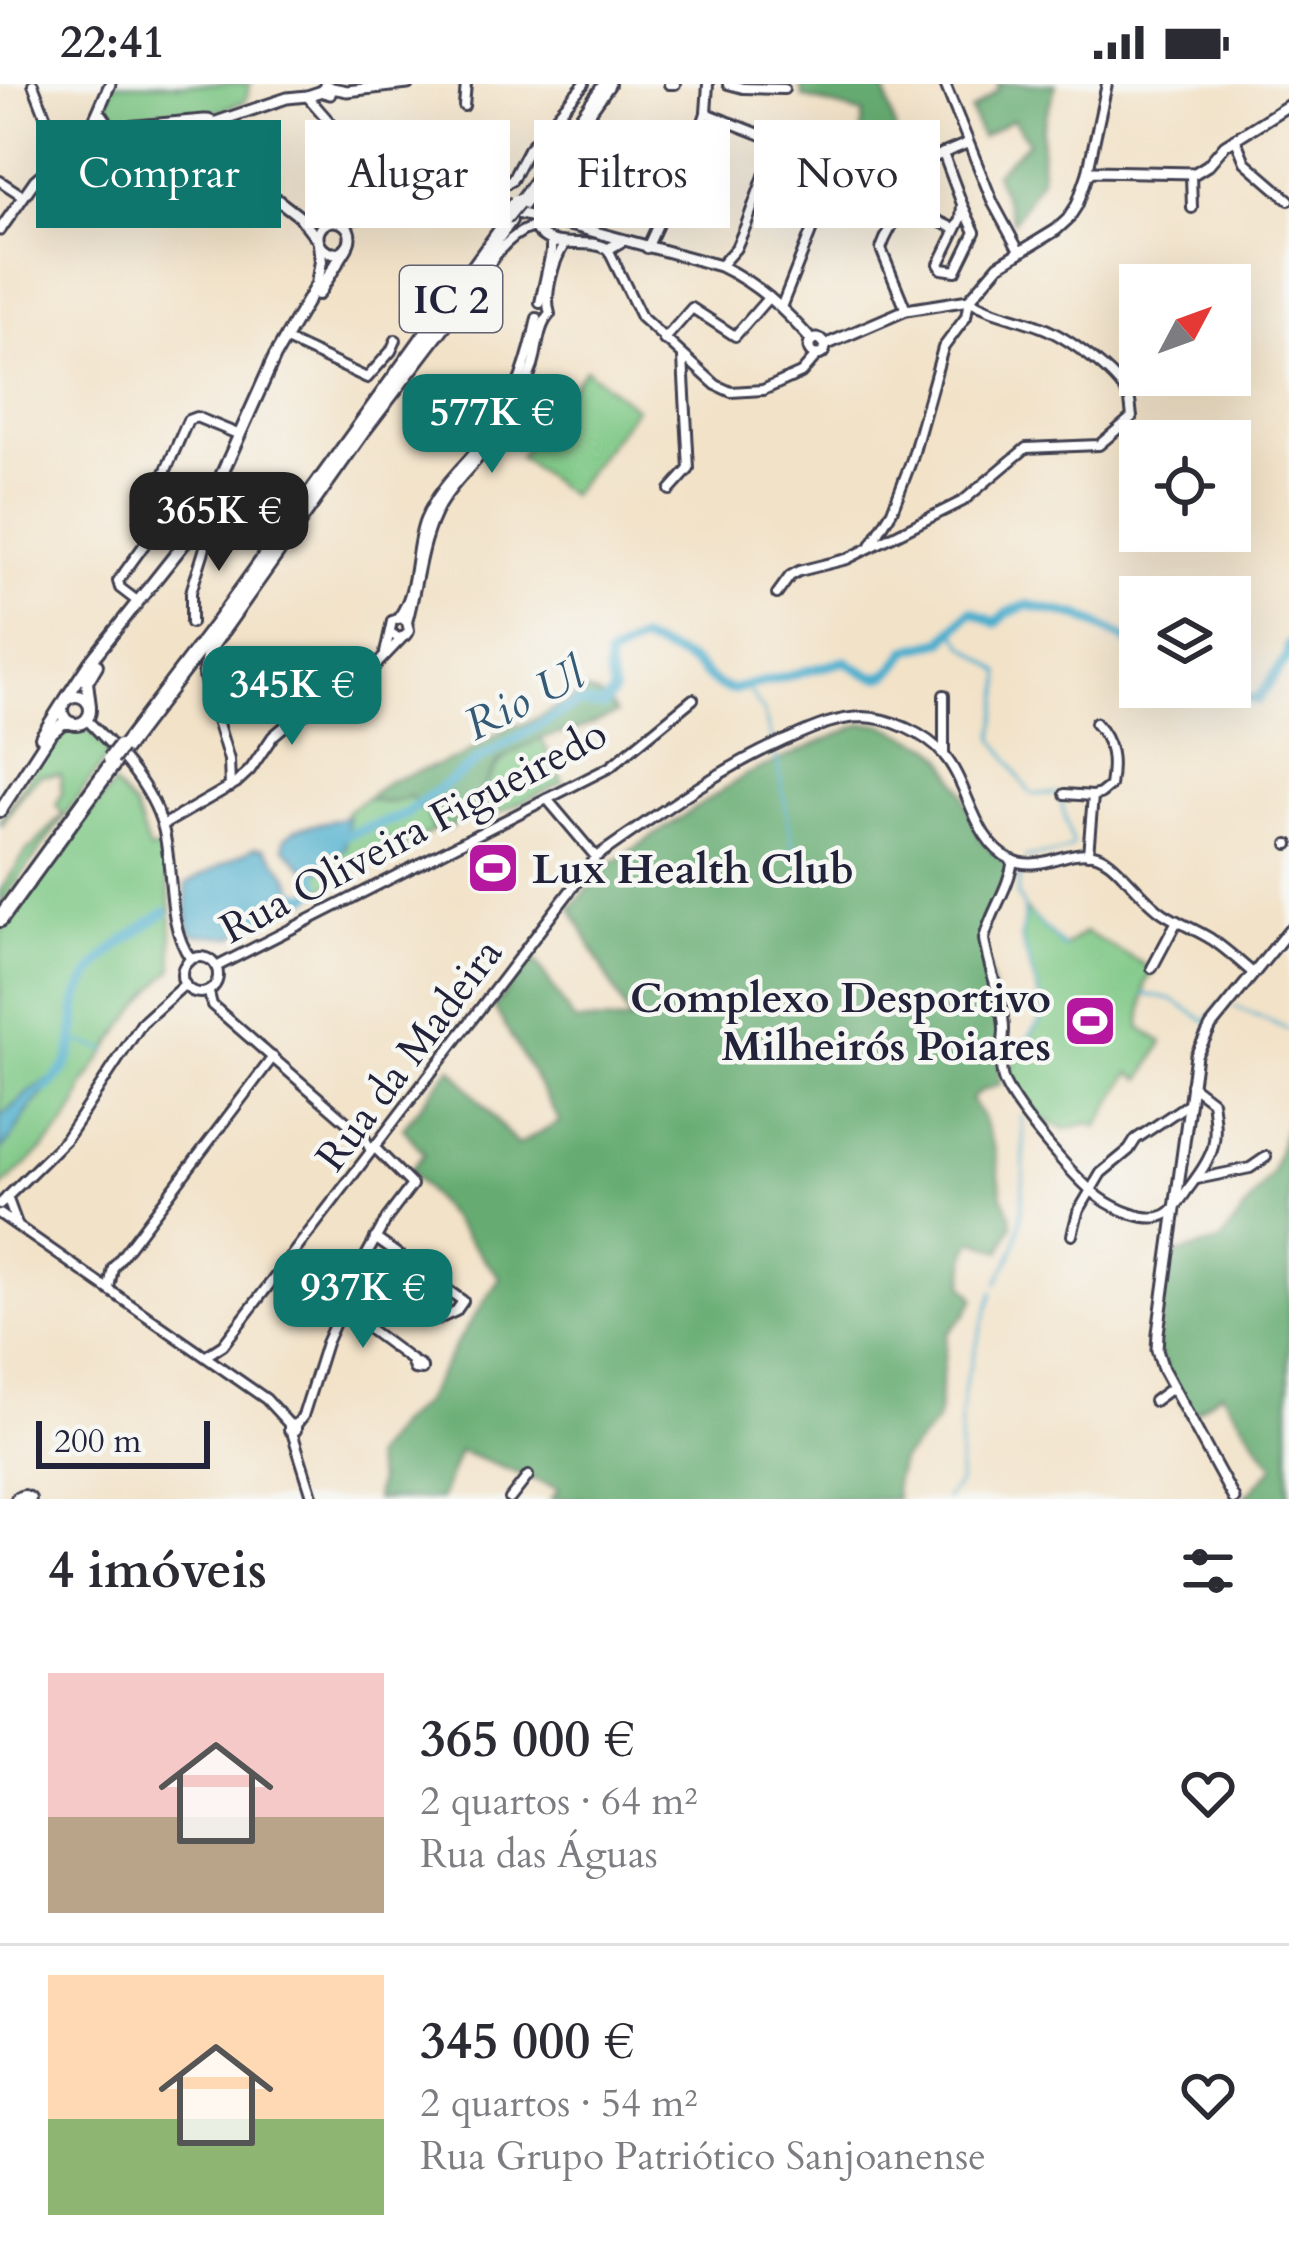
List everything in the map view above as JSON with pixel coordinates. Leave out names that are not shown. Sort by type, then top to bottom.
[{"type":"highway","name":"IC 2","points":[[0,915],[604,84]]},
{"type":"main road","points":[[0,800],[87,666],[204,526],[240,435],[317,284],[318,242]]},
{"type":"main road","points":[[0,811],[57,726],[79,724],[88,713],[89,676],[204,526],[287,340],[348,243]]},
{"type":"main road","points":[[64,702],[77,695],[85,699],[88,713]]},
{"type":"main road","points":[[64,702],[62,713],[71,723]]},
{"type":"main road","points":[[0,1496],[29,1499]]},
{"type":"street","points":[[33,84],[48,120]]},
{"type":"street","points":[[101,120],[110,84]]},
{"type":"street","points":[[219,120],[324,90],[409,84]]},
{"type":"street","points":[[464,106],[466,84]]},
{"type":"street","points":[[510,181],[528,149],[584,84]]},
{"type":"street","points":[[647,248],[697,142],[708,84]]},
{"type":"street","points":[[728,84],[784,89]]},
{"type":"street","points":[[945,84],[993,203],[1019,251]]},
{"type":"street","points":[[872,545],[892,511],[944,348],[965,317],[969,300],[999,266],[1056,230],[1077,205],[1107,84]]},
{"type":"street","points":[[324,90],[348,96],[421,85]]},
{"type":"street","points":[[324,90],[316,106],[328,120]]},
{"type":"street","points":[[1087,176],[1097,170],[1191,174],[1235,138],[1289,105]]},
{"type":"street","points":[[706,113],[754,132]]},
{"type":"street","points":[[1235,138],[1245,162],[1289,200]]},
{"type":"street","points":[[940,154],[968,143]]},
{"type":"street","points":[[943,153],[975,232],[956,271],[942,269],[939,264],[961,219],[962,204]]},
{"type":"street","points":[[1191,174],[1192,208]]},
{"type":"street","points":[[0,230],[36,178]]},
{"type":"street","points":[[0,182],[23,196]]},
{"type":"street","points":[[720,266],[736,248],[754,202]]},
{"type":"street","points":[[281,203],[300,217],[332,254],[358,228]]},
{"type":"street","points":[[510,211],[534,216]]},
{"type":"street","points":[[514,212],[550,242],[595,242],[608,249],[641,317],[716,385],[731,392],[763,391],[790,380],[824,353],[825,345]]},
{"type":"street","points":[[300,217],[305,218]]},
{"type":"street","points":[[940,222],[956,230]]},
{"type":"street","points":[[318,242],[322,228]]},
{"type":"street","points":[[345,228],[349,230],[348,243]]},
{"type":"street","points":[[577,228],[577,242]]},
{"type":"street","points":[[580,228],[736,273],[782,305],[812,340],[825,345]]},
{"type":"street","points":[[782,305],[812,228]]},
{"type":"street","points":[[891,228],[881,249],[906,310]]},
{"type":"street","points":[[230,787],[223,734],[203,674],[206,657],[486,268],[512,238],[523,230],[535,230]]},
{"type":"street","points":[[608,249],[622,241]]},
{"type":"street","points":[[403,620],[417,588],[434,518],[447,495],[506,425],[532,367],[541,319],[550,313],[544,304],[550,242]]},
{"type":"street","points":[[544,304],[564,245]]},
{"type":"street","points":[[736,248],[736,273]]},
{"type":"street","points":[[664,340],[692,308],[736,336],[770,297]]},
{"type":"street","points":[[777,594],[799,571],[847,559],[963,501],[1026,448],[1099,446],[1132,416],[1130,400],[1121,387],[1065,337],[969,300],[906,310],[825,345]]},
{"type":"street","points":[[287,340],[367,378],[396,340]]},
{"type":"street","points":[[812,340],[809,348],[816,356]]},
{"type":"street","points":[[670,490],[689,469],[683,357]]},
{"type":"street","points":[[137,601],[118,581],[155,530],[148,511],[188,420],[196,417],[240,435]]},
{"type":"street","points":[[190,623],[191,592],[208,538],[204,526]]},
{"type":"street","points":[[385,654],[390,623],[403,620]]},
{"type":"street","points":[[163,825],[230,787],[292,720],[356,687],[409,631],[403,620]]},
{"type":"street","points":[[391,633],[402,638]]},
{"type":"street","points":[[944,695],[944,755],[985,835],[1012,860],[1048,862],[1088,854],[1107,860],[1154,906],[1212,940],[1254,974]]},
{"type":"street","name":"Rua Oliveira Figueiredo","points":[[216,968],[610,767],[693,699]]},
{"type":"street","points":[[88,713],[148,792],[163,825],[182,947],[190,958]]},
{"type":"street","name":"Rua da Madeira","points":[[206,1356],[223,1345],[596,857],[689,792],[821,724],[874,718],[916,734],[944,755]]},
{"type":"street","points":[[1065,794],[1093,796],[1110,786],[1112,754],[1095,723]]},
{"type":"street","points":[[1088,854],[1093,796]]},
{"type":"street","points":[[547,798],[596,857]]},
{"type":"street","points":[[1012,860],[1010,879],[984,939],[1004,1025],[1001,1076],[1036,1129],[1104,1201],[1137,1215],[1160,1216],[1174,1207],[1213,1153],[1212,1101],[1191,1085]]},
{"type":"street","points":[[1153,968],[1177,921]]},
{"type":"street","points":[[1234,1499],[1162,1369],[1157,1350],[1188,1104],[1202,1040],[1289,930]]},
{"type":"street","points":[[17,1224],[4,1201],[64,1140],[142,1022],[184,984],[184,964],[199,957],[216,968],[215,987],[208,993],[184,984]]},
{"type":"street","points":[[208,993],[212,1005],[412,1185],[361,1264],[326,1343],[303,1416],[292,1427]]},
{"type":"street","points":[[109,1288],[113,1268],[273,1057]]},
{"type":"street","points":[[1072,1235],[1078,1213],[1101,1173],[1136,1139],[1188,1104]]},
{"type":"street","points":[[1196,1179],[1250,1168],[1266,1157]]},
{"type":"street","points":[[0,1214],[276,1407],[292,1427],[313,1499]]},
{"type":"street","points":[[361,1264],[436,1319],[456,1311],[463,1301],[375,1238]]},
{"type":"street","points":[[93,1278],[113,1268]]},
{"type":"street","points":[[341,1308],[411,1360]]},
{"type":"street","name":"Rua da Madeira","points":[[218,1365],[223,1345]]},
{"type":"street","points":[[1154,1401],[1173,1387]]},
{"type":"street","points":[[510,1499],[528,1476]]},
{"type":"green space","points":[[114,84],[250,84],[246,101],[209,115],[113,120],[106,107]]},
{"type":"green space","points":[[800,84],[883,84],[893,120],[863,120],[864,114],[803,97]]},
{"type":"green space","points":[[998,84],[1056,84],[1042,129],[1041,178],[1013,222],[995,173],[1028,142],[1013,119],[981,137],[971,111],[998,90]]},
{"type":"green space","points":[[585,369],[636,408],[570,496],[519,457]]},
{"type":"green space","points":[[586,691],[604,699],[616,714],[541,738],[498,761],[480,794],[482,804],[449,829],[433,831],[429,816],[410,796],[389,802],[367,798],[389,781],[461,757],[511,726],[524,725]]},
{"type":"green space","points":[[862,724],[881,724],[933,747],[962,791],[980,839],[1010,867],[980,939],[1000,1020],[1000,1084],[971,1100],[996,1153],[1012,1225],[1001,1251],[974,1240],[967,1252],[964,1285],[975,1298],[947,1334],[937,1422],[901,1461],[896,1499],[551,1499],[559,1489],[459,1451],[441,1499],[375,1499],[378,1481],[372,1458],[397,1425],[423,1403],[500,1278],[410,1170],[424,1154],[403,1128],[451,1067],[517,1145],[560,1122],[494,1007],[534,958],[574,1021],[631,1022],[571,908],[608,866],[747,774]]},
{"type":"green space","points":[[60,729],[89,730],[110,753],[0,905],[0,891],[29,848],[63,814],[56,805],[62,794],[60,774],[40,775],[2,825],[0,821]]},
{"type":"green space","points":[[541,738],[563,782],[493,816],[482,797],[493,773],[510,755]]},
{"type":"green space","points":[[114,785],[135,809],[149,850],[163,847],[173,969],[113,1041],[61,1130],[0,1189],[0,932],[59,849]]},
{"type":"green space","points":[[410,796],[429,816],[433,831],[410,845],[362,858],[322,892],[316,874],[345,849],[346,812],[367,798],[389,803]]},
{"type":"green space","name":"Complexo Desportivo Milheirós Poiares","points":[[1025,909],[1064,947],[1085,932],[1154,970],[1146,982],[1140,1028],[1163,1042],[1142,1079],[1130,1073],[1097,1127],[1089,1123],[1065,1129],[1031,1115],[1006,1076],[1044,1013],[1021,938]]},
{"type":"green space","points":[[1289,1114],[1289,1499],[1243,1499],[1274,1467],[1221,1392],[1189,1417],[1157,1350],[1168,1257],[1221,1241],[1272,1174]]},
{"type":"water","points":[[348,817],[345,849],[315,874],[284,847],[285,838],[296,829]]},
{"type":"water","points":[[255,847],[265,848],[280,865],[296,900],[232,937],[193,934],[186,884]]},
{"type":"water","points":[[49,1080],[54,1082],[0,1150],[0,1117]]},
{"type":"waterway","name":"Rio Ul","points":[[334,839],[403,816],[481,758],[578,703],[603,706],[614,692],[608,658],[640,640],[689,661],[718,685],[732,690],[846,661],[881,677],[907,650],[943,641],[971,611],[996,623],[1028,605],[1079,616],[1119,636]]},
{"type":"waterway","points":[[950,633],[1001,672],[994,740],[1021,781],[1032,794],[1059,794],[1073,845],[1025,858]]},
{"type":"waterway","name":"Rio Ul","points":[[1251,699],[1257,700],[1287,658],[1289,644]]},
{"type":"waterway","points":[[746,686],[763,711],[773,745]]},
{"type":"waterway","points":[[776,756],[795,855]]},
{"type":"waterway","name":"Rio Ul","points":[[284,890],[308,897],[318,888],[315,862]]},
{"type":"waterway","points":[[1021,867],[1017,895],[1025,909],[1021,938],[1045,1013],[1027,1040]]},
{"type":"waterway","name":"Rio Ul","points":[[45,1088],[68,1062],[79,997],[92,972],[121,943],[165,912]]},
{"type":"waterway","points":[[1031,915],[1065,948]]},
{"type":"waterway","points":[[1144,994],[1172,1000],[1206,1021],[1223,1002]]},
{"type":"waterway","points":[[1234,1006],[1289,1030]]},
{"type":"waterway","points":[[75,1041],[108,1050]]},
{"type":"waterway","points":[[997,1284],[1014,1249],[1020,1222],[1021,1117]]},
{"type":"waterway","points":[[946,1499],[959,1482],[966,1378],[993,1292]]},
{"type":"place","name":"Lux Health Club","points":[[493,868]]},
{"type":"place","name":"Complexo Desportivo Milheirós Poiares","points":[[1090,1021]]}]
